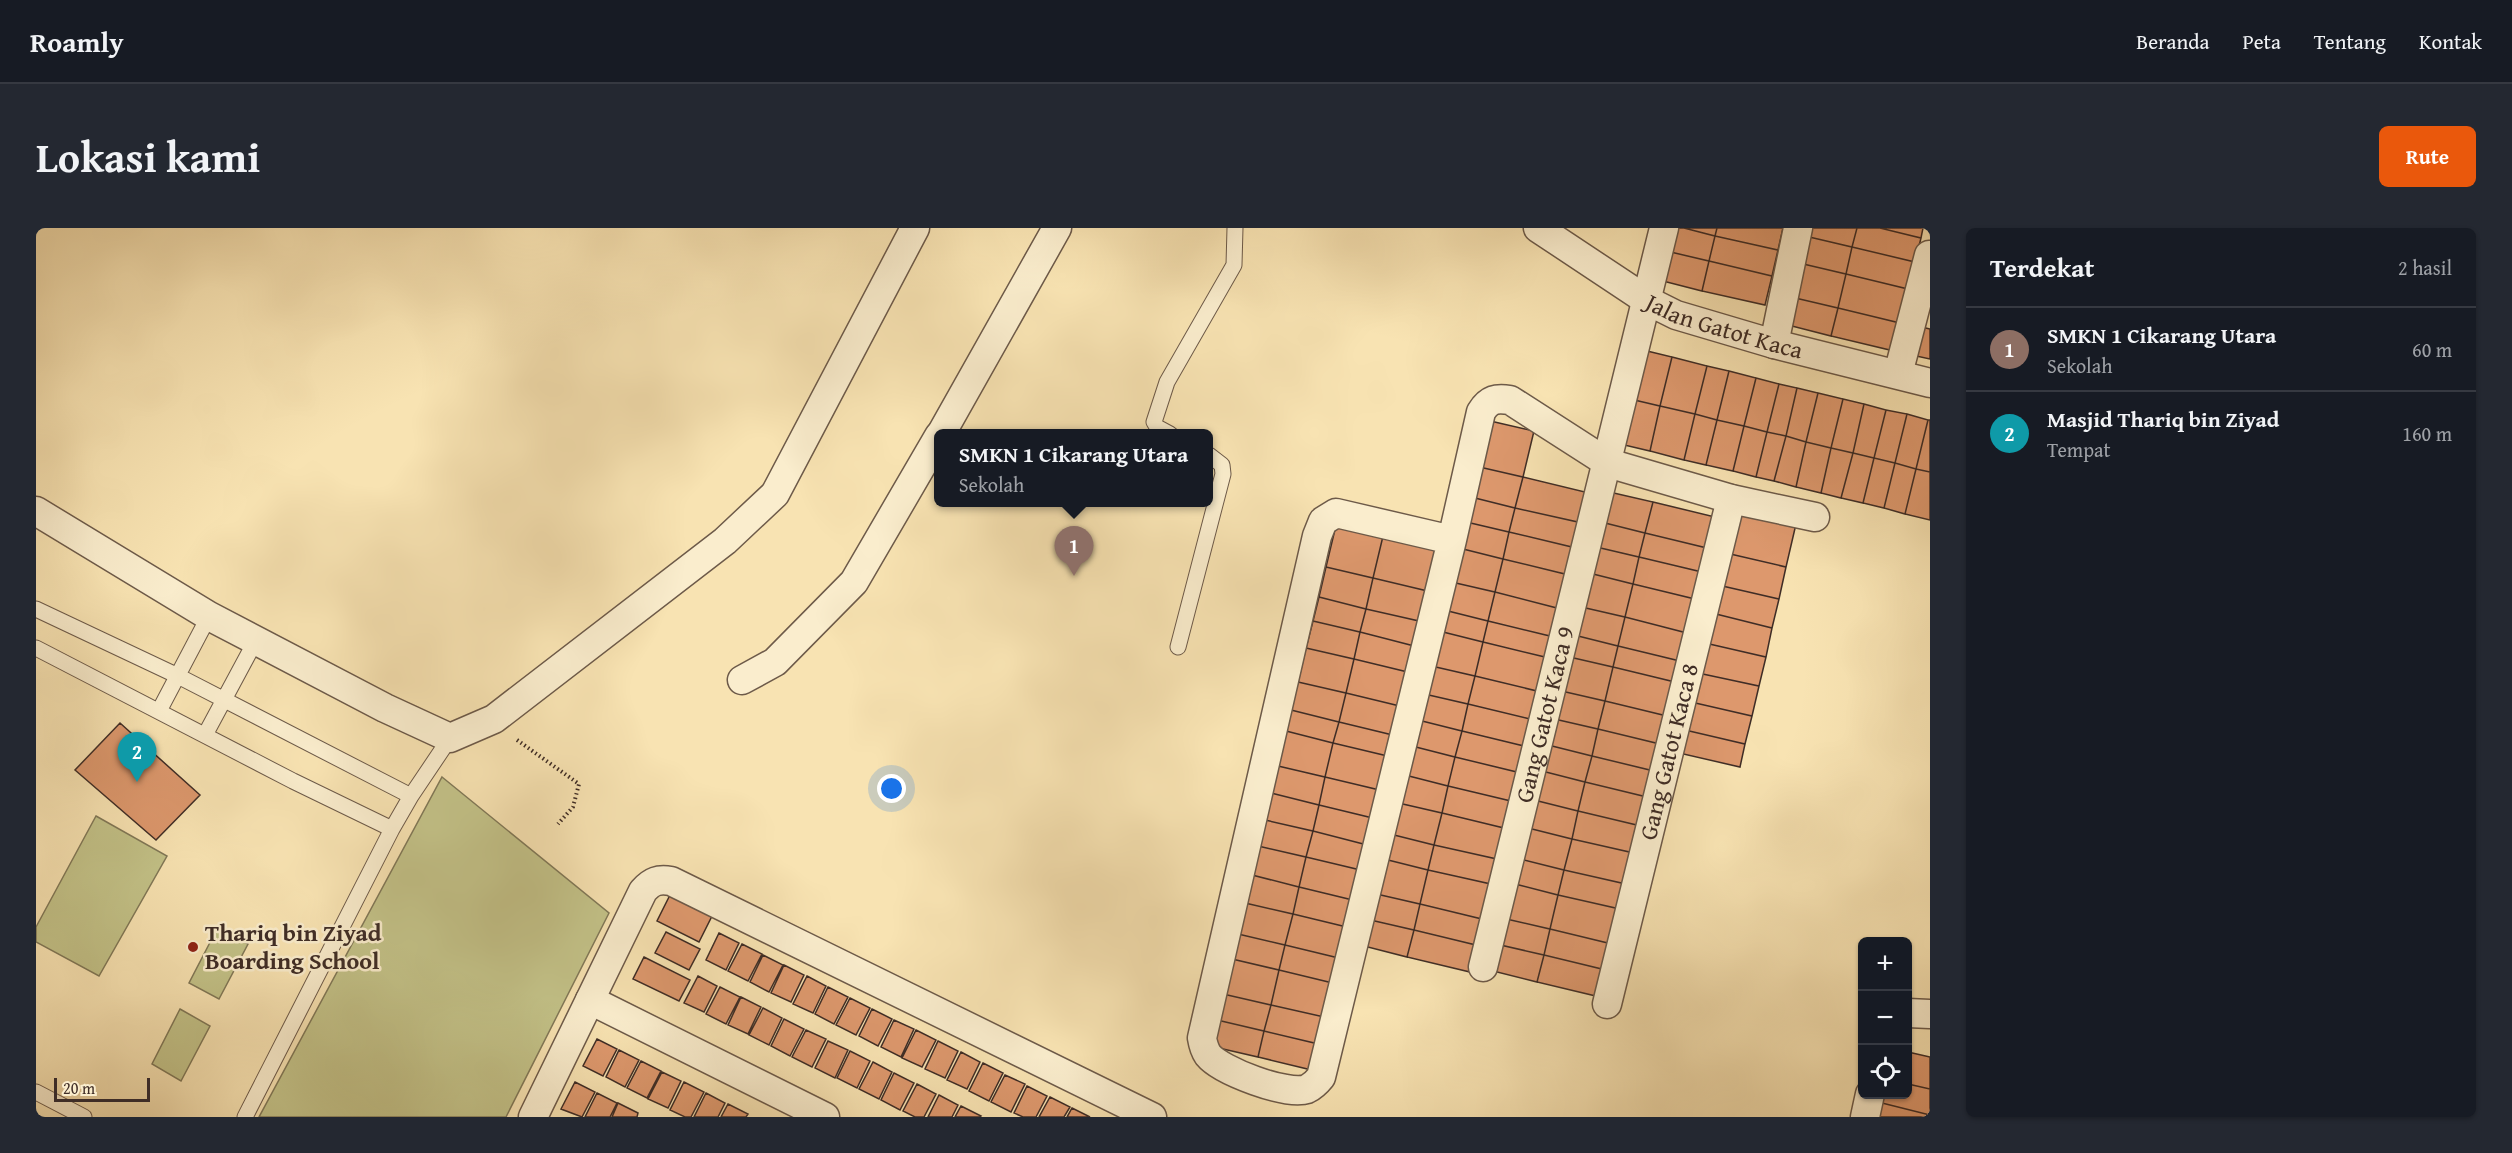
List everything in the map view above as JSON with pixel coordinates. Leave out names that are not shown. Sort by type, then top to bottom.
[{"type":"street","points":[[36,511],[209,616],[385,708],[450,738],[494,719],[716,548],[775,494],[915,228]]},
{"type":"street","points":[[943,429],[1057,228]]},
{"type":"street","name":"Jalan Gatot Kaca","points":[[1538,228],[1648,300],[1676,315],[1774,344],[1930,383]]},
{"type":"street","name":"Gang Gatot Kaca 9","points":[[1483,967],[1664,228]]},
{"type":"street","points":[[1774,344],[1798,228]]},
{"type":"street","points":[[1898,374],[1929,255]]},
{"type":"street","points":[[1452,540],[1336,513],[1323,521],[1317,536],[1203,1038],[1203,1046],[1209,1057],[1223,1066],[1260,1082],[1294,1090],[1305,1089],[1321,1077],[1452,540],[1481,412],[1486,404],[1496,398],[1510,400],[1608,463],[1731,499],[1815,517]]},
{"type":"street","points":[[742,680],[775,662],[854,582],[934,445]]},
{"type":"street","name":"Gang Gatot Kaca 8","points":[[1607,1004],[1731,499]]},
{"type":"street","points":[[533,1117],[643,891],[659,879],[671,881],[1152,1117]]},
{"type":"street","points":[[590,1000],[825,1117]]},
{"type":"street","points":[[1912,1012],[1930,1014]]},
{"type":"street","points":[[1865,1117],[1869,1099]]},
{"type":"lane","points":[[1161,429],[1154,422],[1167,382],[1234,265],[1235,228]]},
{"type":"lane","points":[[1178,647],[1223,474],[1222,465],[1213,458]]},
{"type":"lane","points":[[36,609],[178,676],[411,796]]},
{"type":"lane","points":[[159,711],[209,616]]},
{"type":"lane","points":[[205,735],[256,640]]},
{"type":"lane","points":[[36,648],[392,829]]},
{"type":"lane","points":[[245,1117],[392,829],[450,738]]},
{"type":"lane","points":[[36,1092],[84,1117]]},
{"type":"path","points":[[520,743],[579,784],[573,807],[558,824]]},
{"type":"shaded area","points":[[442,777],[609,913],[506,1117],[259,1117]]},
{"type":"shaded area","points":[[96,816],[167,856],[99,976],[36,942],[36,927]]},
{"type":"shaded area","points":[[218,927],[248,944],[219,999],[189,983]]},
{"type":"shaded area","points":[[180,1009],[210,1026],[181,1081],[152,1064]]},
{"type":"building","points":[[1667,228],[1684,228],[1715,236],[1709,261],[1662,250]]},
{"type":"building","points":[[1684,228],[1717,228],[1715,236]]},
{"type":"building","points":[[1717,228],[1783,228],[1778,250],[1715,236]]},
{"type":"building","points":[[1807,228],[1857,228],[1852,247],[1805,236]]},
{"type":"building","points":[[1857,228],[1880,228],[1921,238],[1915,262],[1852,247]]},
{"type":"building","points":[[1880,228],[1923,228],[1921,238]]},
{"type":"building","points":[[1715,236],[1778,250],[1772,276],[1709,261]]},
{"type":"building","points":[[1805,236],[1852,247],[1846,274],[1799,263]]},
{"type":"building","points":[[1852,247],[1915,262],[1908,289],[1846,274]]},
{"type":"building","points":[[1662,250],[1709,261],[1702,291],[1655,279]]},
{"type":"building","points":[[1709,261],[1772,276],[1765,305],[1702,291]]},
{"type":"building","points":[[1799,263],[1846,274],[1838,308],[1791,297]]},
{"type":"building","points":[[1846,274],[1908,289],[1900,323],[1838,308]]},
{"type":"building","points":[[1791,297],[1838,308],[1831,336],[1784,324]]},
{"type":"building","points":[[1838,308],[1900,323],[1894,351],[1831,336]]},
{"type":"building","points":[[1913,325],[1930,329],[1930,359],[1907,354]]},
{"type":"building","points":[[1643,350],[1672,357],[1660,406],[1630,399]]},
{"type":"building","points":[[1672,357],[1707,366],[1695,414],[1660,406]]},
{"type":"building","points":[[1707,366],[1729,371],[1717,420],[1695,414]]},
{"type":"building","points":[[1729,371],[1756,378],[1744,426],[1717,420]]},
{"type":"building","points":[[1756,378],[1779,384],[1767,432],[1744,426]]},
{"type":"building","points":[[1779,384],[1797,388],[1786,436],[1767,432]]},
{"type":"building","points":[[1797,388],[1818,393],[1806,442],[1786,436]]},
{"type":"building","points":[[1818,393],[1843,399],[1831,448],[1806,442]]},
{"type":"building","points":[[1630,399],[1660,406],[1650,451],[1620,444]]},
{"type":"building","points":[[1843,399],[1864,404],[1853,453],[1831,448]]},
{"type":"building","points":[[1864,404],[1886,410],[1874,458],[1853,453]]},
{"type":"building","points":[[1660,406],[1695,414],[1684,460],[1650,451]]},
{"type":"building","points":[[1886,410],[1907,414],[1895,463],[1874,458]]},
{"type":"building","points":[[1695,414],[1717,420],[1706,465],[1684,460]]},
{"type":"building","points":[[1907,414],[1928,420],[1916,469],[1895,463]]},
{"type":"building","points":[[1486,420],[1534,431],[1523,477],[1475,466]]},
{"type":"building","points":[[1717,420],[1744,426],[1733,471],[1706,465]]},
{"type":"building","points":[[1928,420],[1930,420],[1930,472],[1916,469]]},
{"type":"building","points":[[1744,426],[1767,432],[1756,477],[1733,471]]},
{"type":"building","points":[[1767,432],[1786,436],[1774,481],[1756,477]]},
{"type":"building","points":[[1786,436],[1806,442],[1796,487],[1774,481]]},
{"type":"building","points":[[1806,442],[1831,448],[1821,493],[1796,487]]},
{"type":"building","points":[[1831,448],[1853,453],[1841,498],[1821,493]]},
{"type":"building","points":[[1853,453],[1874,458],[1863,503],[1841,498]]},
{"type":"building","points":[[1874,458],[1895,463],[1884,508],[1863,503]]},
{"type":"building","points":[[1895,463],[1916,469],[1905,514],[1884,508]]},
{"type":"building","points":[[1475,466],[1523,477],[1515,508],[1467,496]]},
{"type":"building","points":[[1916,469],[1930,472],[1930,520],[1905,514]]},
{"type":"building","points":[[1523,477],[1585,492],[1578,522],[1515,508]]},
{"type":"building","points":[[1605,491],[1653,502],[1645,533],[1597,521]]},
{"type":"building","points":[[1467,496],[1515,508],[1509,532],[1462,521]]},
{"type":"building","points":[[1653,502],[1715,517],[1707,548],[1645,533]]},
{"type":"building","points":[[1515,508],[1578,522],[1572,547],[1509,532]]},
{"type":"building","points":[[1736,510],[1796,524],[1786,567],[1726,553]]},
{"type":"building","points":[[1337,521],[1384,532],[1373,578],[1326,567]]},
{"type":"building","points":[[1462,521],[1509,532],[1503,559],[1455,547]]},
{"type":"building","points":[[1597,521],[1645,533],[1639,557],[1592,546]]},
{"type":"building","points":[[1384,532],[1447,547],[1436,593],[1373,578]]},
{"type":"building","points":[[1509,532],[1572,547],[1565,574],[1503,559]]},
{"type":"building","points":[[1645,533],[1707,548],[1702,572],[1639,557]]},
{"type":"building","points":[[1592,546],[1639,557],[1633,584],[1585,572]]},
{"type":"building","points":[[1455,547],[1503,559],[1495,592],[1447,581]]},
{"type":"building","points":[[1726,553],[1786,567],[1779,599],[1718,585]]},
{"type":"building","points":[[1639,557],[1702,572],[1695,599],[1633,584]]},
{"type":"building","points":[[1503,559],[1565,574],[1557,608],[1495,592]]},
{"type":"building","points":[[1326,567],[1373,578],[1366,609],[1319,597]]},
{"type":"building","points":[[1585,572],[1633,584],[1625,617],[1577,606]]},
{"type":"building","points":[[1373,578],[1436,593],[1428,623],[1366,609]]},
{"type":"building","points":[[1447,581],[1495,592],[1488,621],[1440,609]]},
{"type":"building","points":[[1633,584],[1695,599],[1687,633],[1625,617]]},
{"type":"building","points":[[1718,585],[1779,599],[1772,628],[1712,613]]},
{"type":"building","points":[[1495,592],[1557,608],[1550,636],[1488,621]]},
{"type":"building","points":[[1319,597],[1366,609],[1360,632],[1313,621]]},
{"type":"building","points":[[1577,606],[1625,617],[1618,646],[1570,634]]},
{"type":"building","points":[[1366,609],[1428,623],[1422,648],[1360,632]]},
{"type":"building","points":[[1440,609],[1488,621],[1483,642],[1435,630]]},
{"type":"building","points":[[1712,613],[1772,628],[1766,657],[1705,643]]},
{"type":"building","points":[[1625,617],[1687,633],[1680,661],[1618,646]]},
{"type":"building","points":[[1313,621],[1360,632],[1354,659],[1306,648]]},
{"type":"building","points":[[1488,621],[1550,636],[1545,657],[1483,642]]},
{"type":"building","points":[[1435,630],[1483,642],[1475,676],[1427,665]]},
{"type":"building","points":[[1360,632],[1422,648],[1416,674],[1354,659]]},
{"type":"building","points":[[1570,634],[1618,646],[1613,667],[1565,656]]},
{"type":"building","points":[[1483,642],[1545,657],[1537,691],[1475,676]]},
{"type":"building","points":[[1705,643],[1766,657],[1759,686],[1698,673]]},
{"type":"building","points":[[1618,646],[1680,661],[1675,682],[1613,667]]},
{"type":"building","points":[[1306,648],[1354,659],[1346,693],[1298,682]]},
{"type":"building","points":[[1565,656],[1613,667],[1605,701],[1557,690]]},
{"type":"building","points":[[1354,659],[1416,674],[1408,708],[1346,693]]},
{"type":"building","points":[[1427,665],[1475,676],[1468,704],[1420,693]]},
{"type":"building","points":[[1613,667],[1675,682],[1667,716],[1605,701]]},
{"type":"building","points":[[1698,673],[1759,686],[1752,716],[1691,702]]},
{"type":"building","points":[[1475,676],[1537,691],[1530,719],[1468,704]]},
{"type":"building","points":[[1298,682],[1346,693],[1339,722],[1291,710]]},
{"type":"building","points":[[1557,690],[1605,701],[1598,729],[1550,718]]},
{"type":"building","points":[[1346,693],[1408,708],[1401,737],[1339,722]]},
{"type":"building","points":[[1420,693],[1468,704],[1462,731],[1414,719]]},
{"type":"building","points":[[1605,701],[1667,716],[1660,744],[1598,729]]},
{"type":"building","points":[[1691,702],[1752,716],[1745,744],[1685,730]]},
{"type":"building","points":[[1468,704],[1530,719],[1524,746],[1462,731]]},
{"type":"building","points":[[1291,710],[1339,722],[1333,743],[1286,731]]},
{"type":"building","points":[[1550,718],[1598,729],[1592,756],[1544,744]]},
{"type":"building","points":[[1414,719],[1462,731],[1455,757],[1408,745]]},
{"type":"building","points":[[1339,722],[1401,737],[1396,758],[1333,743]]},
{"type":"building","points":[[120,723],[200,795],[156,840],[75,770]]},
{"type":"building","points":[[1598,729],[1660,744],[1654,771],[1592,756]]},
{"type":"building","points":[[1685,730],[1745,744],[1740,767],[1679,753]]},
{"type":"building","points":[[1286,731],[1333,743],[1325,777],[1278,766]]},
{"type":"building","points":[[1462,731],[1524,746],[1517,772],[1455,757]]},
{"type":"building","points":[[1333,743],[1396,758],[1388,792],[1325,777]]},
{"type":"building","points":[[1544,744],[1592,756],[1585,782],[1538,770]]},
{"type":"building","points":[[1408,745],[1455,757],[1448,786],[1401,774]]},
{"type":"building","points":[[1592,756],[1654,771],[1647,797],[1585,782]]},
{"type":"building","points":[[1455,757],[1517,772],[1511,801],[1448,786]]},
{"type":"building","points":[[1278,766],[1325,777],[1319,805],[1271,793]]},
{"type":"building","points":[[1538,770],[1585,782],[1578,811],[1530,799]]},
{"type":"building","points":[[1401,774],[1448,786],[1442,813],[1394,802]]},
{"type":"building","points":[[1325,777],[1388,792],[1381,820],[1319,805]]},
{"type":"building","points":[[1585,782],[1647,797],[1641,826],[1578,811]]},
{"type":"building","points":[[1448,786],[1511,801],[1504,828],[1442,813]]},
{"type":"building","points":[[1271,793],[1319,805],[1313,831],[1265,820]]},
{"type":"building","points":[[1530,799],[1578,811],[1572,839],[1524,827]]},
{"type":"building","points":[[1394,802],[1442,813],[1434,845],[1386,833]]},
{"type":"building","points":[[1319,805],[1381,820],[1375,847],[1313,831]]},
{"type":"building","points":[[1578,811],[1641,826],[1634,853],[1572,839]]},
{"type":"building","points":[[1442,813],[1504,828],[1497,859],[1434,845]]},
{"type":"building","points":[[1265,820],[1313,831],[1306,857],[1258,846]]},
{"type":"building","points":[[1524,827],[1572,839],[1564,870],[1516,858]]},
{"type":"building","points":[[1313,831],[1375,847],[1369,872],[1306,857]]},
{"type":"building","points":[[1386,833],[1434,845],[1428,870],[1380,858]]},
{"type":"building","points":[[1572,839],[1634,853],[1626,884],[1564,870]]},
{"type":"building","points":[[1434,845],[1497,859],[1491,884],[1428,870]]},
{"type":"building","points":[[1258,846],[1306,857],[1299,887],[1252,875]]},
{"type":"building","points":[[1306,857],[1369,872],[1361,902],[1299,887]]},
{"type":"building","points":[[1380,858],[1428,870],[1420,904],[1372,893]]},
{"type":"building","points":[[1516,858],[1564,870],[1558,895],[1511,883]]},
{"type":"building","points":[[1428,870],[1491,884],[1482,919],[1420,904]]},
{"type":"building","points":[[1564,870],[1626,884],[1620,909],[1558,895]]},
{"type":"building","points":[[1252,875],[1299,887],[1293,914],[1245,903]]},
{"type":"building","points":[[1511,883],[1558,895],[1550,929],[1502,918]]},
{"type":"building","points":[[1299,887],[1361,902],[1355,929],[1293,914]]},
{"type":"building","points":[[1372,893],[1420,904],[1414,930],[1366,919]]},
{"type":"building","points":[[670,895],[712,916],[699,942],[657,921]]},
{"type":"building","points":[[1558,895],[1620,909],[1612,944],[1550,929]]},
{"type":"building","points":[[1245,903],[1293,914],[1285,945],[1238,934]]},
{"type":"building","points":[[1420,904],[1482,919],[1476,945],[1414,930]]},
{"type":"building","points":[[1293,914],[1355,929],[1347,960],[1285,945]]},
{"type":"building","points":[[1502,918],[1550,929],[1544,955],[1496,944]]},
{"type":"building","points":[[1366,919],[1414,930],[1407,957],[1360,945]]},
{"type":"building","points":[[1550,929],[1612,944],[1606,970],[1544,955]]},
{"type":"building","points":[[1414,930],[1476,945],[1470,972],[1407,957]]},
{"type":"building","points":[[666,932],[700,949],[689,970],[655,953]]},
{"type":"building","points":[[719,933],[739,943],[726,970],[706,960]]},
{"type":"building","points":[[1238,934],[1285,945],[1279,970],[1232,959]]},
{"type":"building","points":[[742,944],[762,954],[748,981],[728,971]]},
{"type":"building","points":[[1496,944],[1544,955],[1537,982],[1489,970]]},
{"type":"building","points":[[1285,945],[1347,960],[1341,985],[1279,970]]},
{"type":"building","points":[[763,955],[783,965],[769,992],[750,982]]},
{"type":"building","points":[[1544,955],[1606,970],[1600,997],[1537,982]]},
{"type":"building","points":[[644,957],[690,980],[679,1001],[633,979]]},
{"type":"building","points":[[1232,959],[1279,970],[1271,1005],[1223,994]]},
{"type":"building","points":[[784,965],[804,975],[791,1002],[771,993]]},
{"type":"building","points":[[1279,970],[1341,985],[1333,1019],[1271,1005]]},
{"type":"building","points":[[698,976],[717,986],[704,1012],[684,1003]]},
{"type":"building","points":[[807,976],[826,986],[813,1013],[793,1004]]},
{"type":"building","points":[[720,987],[740,997],[726,1024],[706,1014]]},
{"type":"building","points":[[828,987],[848,997],[834,1024],[815,1014]]},
{"type":"building","points":[[1223,994],[1271,1005],[1264,1031],[1217,1020]]},
{"type":"building","points":[[741,997],[761,1007],[748,1034],[728,1025]]},
{"type":"building","points":[[850,998],[870,1008],[856,1035],[836,1025]]},
{"type":"building","points":[[1271,1005],[1333,1019],[1327,1046],[1264,1031]]},
{"type":"building","points":[[763,1008],[782,1018],[769,1045],[749,1035]]},
{"type":"building","points":[[872,1009],[892,1019],[878,1046],[859,1036]]},
{"type":"building","points":[[784,1019],[804,1029],[790,1056],[771,1046]]},
{"type":"building","points":[[894,1020],[914,1029],[901,1057],[881,1047]]},
{"type":"building","points":[[1217,1020],[1264,1031],[1258,1057],[1210,1046]]},
{"type":"building","points":[[806,1030],[826,1039],[812,1067],[792,1057]]},
{"type":"building","points":[[916,1030],[936,1040],[922,1067],[902,1058]]},
{"type":"building","points":[[1264,1031],[1327,1046],[1320,1072],[1258,1057]]},
{"type":"building","points":[[597,1039],[617,1049],[603,1076],[583,1066]]},
{"type":"building","points":[[828,1041],[848,1050],[835,1078],[815,1068]]},
{"type":"building","points":[[938,1041],[958,1051],[945,1078],[925,1069]]},
{"type":"building","points":[[619,1050],[639,1060],[625,1087],[606,1077]]},
{"type":"building","points":[[850,1051],[870,1061],[857,1088],[837,1078]]},
{"type":"building","points":[[961,1052],[980,1062],[967,1089],[947,1080]]},
{"type":"building","points":[[1912,1053],[1930,1057],[1930,1089],[1912,1085]]},
{"type":"building","points":[[641,1061],[661,1071],[647,1098],[627,1088]]},
{"type":"building","points":[[873,1062],[892,1072],[879,1099],[859,1089]]},
{"type":"building","points":[[983,1063],[1003,1073],[989,1101],[969,1091]]},
{"type":"building","points":[[662,1072],[681,1081],[668,1108],[648,1099]]},
{"type":"building","points":[[894,1073],[914,1083],[900,1110],[881,1100]]},
{"type":"building","points":[[1005,1075],[1025,1084],[1011,1112],[991,1102]]},
{"type":"building","points":[[575,1082],[595,1092],[582,1117],[561,1109]]},
{"type":"building","points":[[684,1082],[704,1092],[691,1117],[685,1117],[670,1110]]},
{"type":"building","points":[[917,1084],[936,1094],[924,1117],[915,1117],[903,1111]]},
{"type":"building","points":[[1912,1085],[1930,1089],[1930,1115],[1882,1103],[1883,1099],[1912,1099]]},
{"type":"building","points":[[1027,1086],[1047,1096],[1036,1117],[1023,1117],[1014,1113]]},
{"type":"building","points":[[597,1093],[617,1103],[610,1117],[585,1117]]},
{"type":"building","points":[[706,1093],[725,1103],[718,1117],[694,1117]]},
{"type":"building","points":[[939,1095],[958,1105],[952,1117],[928,1117]]},
{"type":"building","points":[[1050,1097],[1070,1107],[1064,1117],[1039,1117]]},
{"type":"building","points":[[618,1103],[638,1113],[637,1117],[612,1117]]},
{"type":"building","points":[[1882,1103],[1930,1115],[1929,1117],[1879,1117]]},
{"type":"building","points":[[728,1104],[748,1114],[746,1117],[721,1117]]},
{"type":"building","points":[[961,1106],[981,1116],[955,1117]]},
{"type":"building","points":[[1072,1108],[1090,1117],[1067,1117]]},
{"type":"place","name":"SMKN 1 Cikarang Utara","points":[[1074,576]]},
{"type":"place","name":"Masjid Thariq bin Ziyad","points":[[137,782]]},
{"type":"place","name":"Thariq bin Ziyad Boarding School","points":[[193,947]]}]
